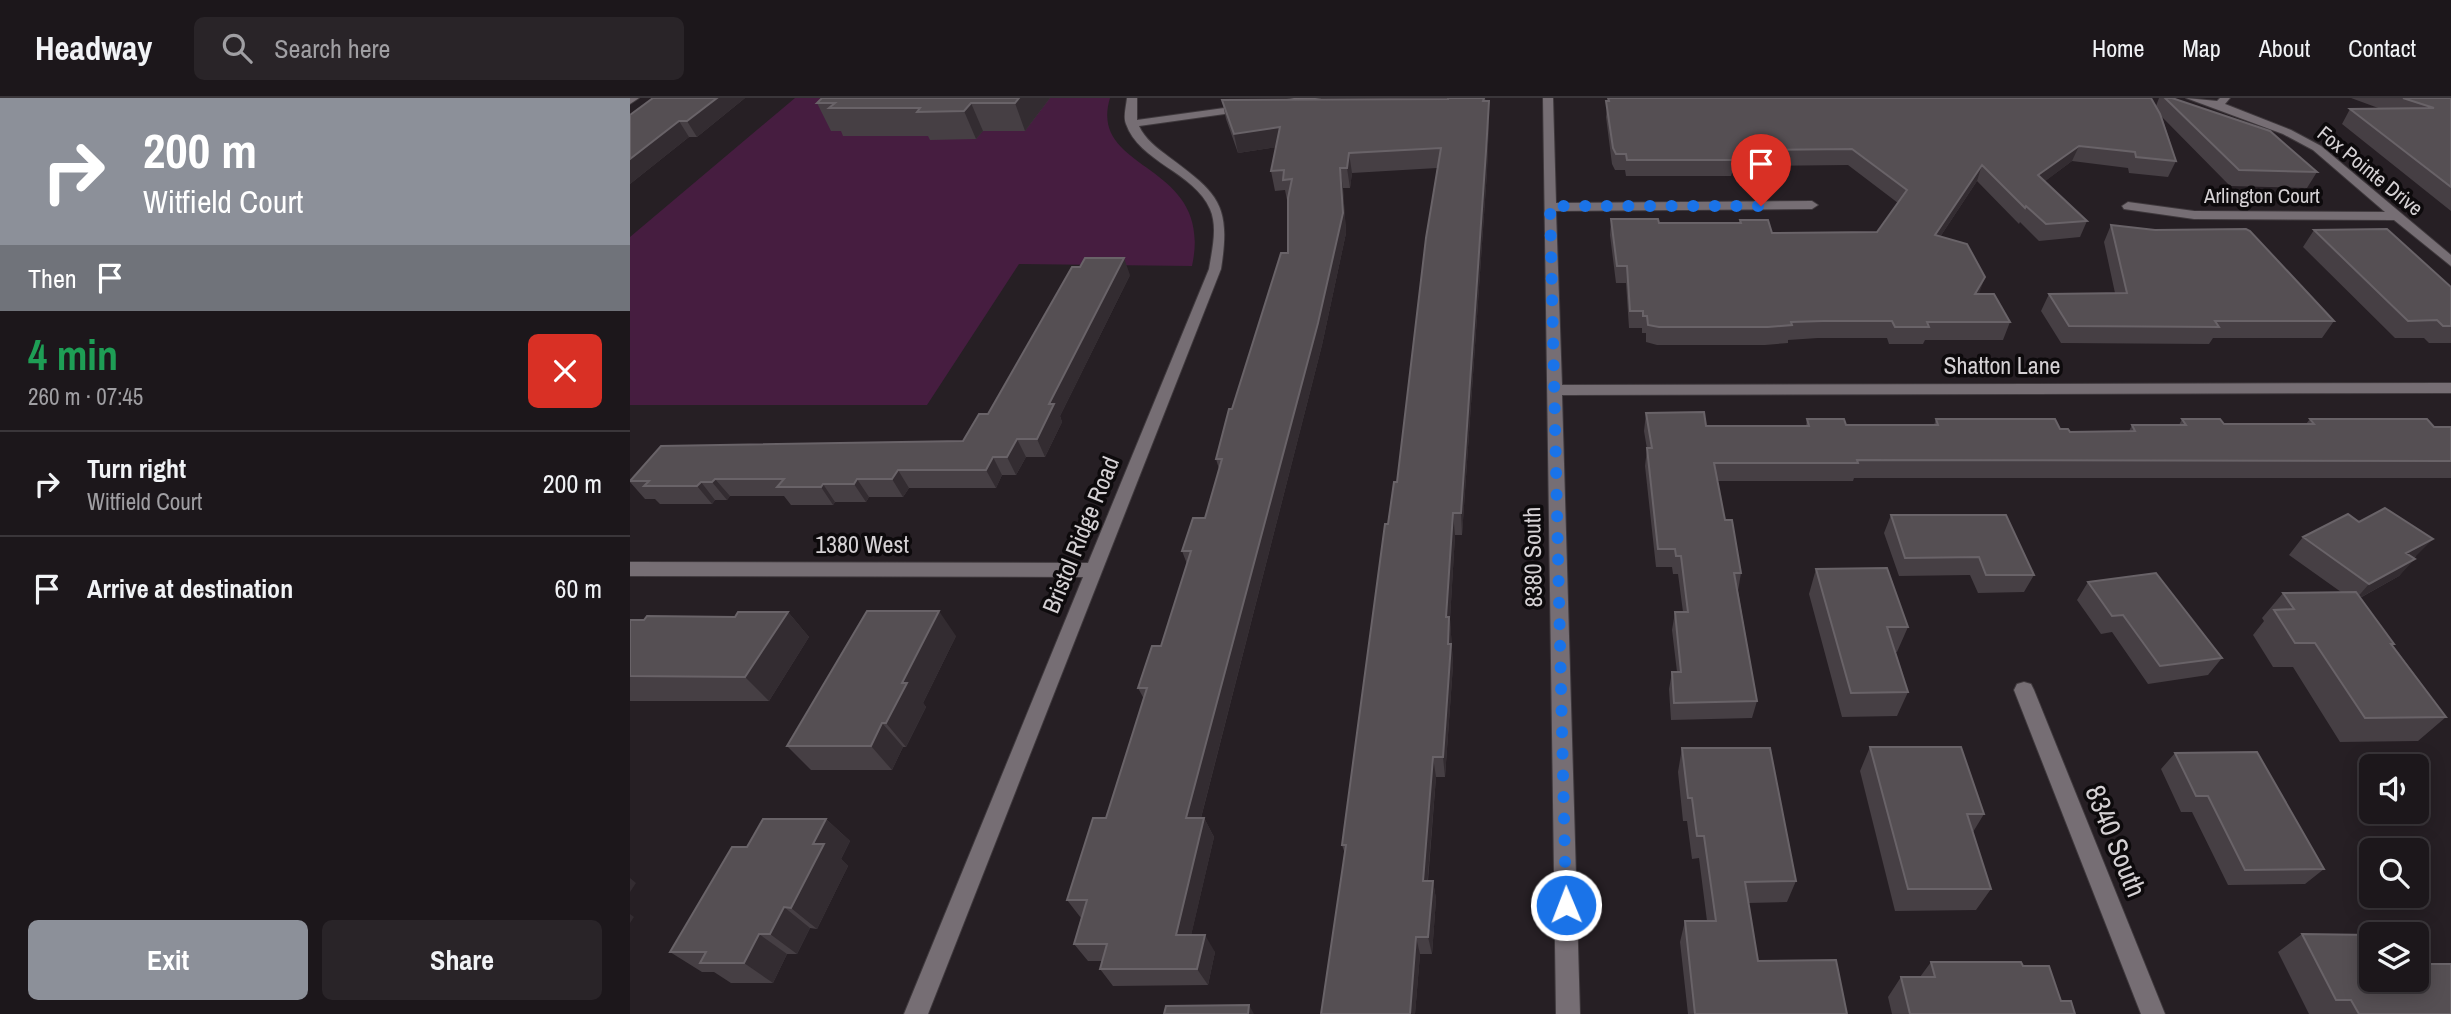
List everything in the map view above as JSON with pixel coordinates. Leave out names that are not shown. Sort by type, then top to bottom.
[{"type":"street","points":[[1132,98],[1127,110],[1132,124],[1252,107]]},
{"type":"street","points":[[1265,105],[1315,98]]},
{"type":"street","name":"8380 South","points":[[1548,98],[1568,1014]]},
{"type":"street","name":"Fox Pointe Drive","points":[[2191,98],[2222,102],[2287,132],[2316,149],[2451,262]]},
{"type":"street","name":"Bristol Ridge Road","points":[[916,1014],[1215,269],[1220,233],[1216,209],[1205,192],[1188,176],[1158,155],[1140,138],[1132,124]]},
{"type":"street","points":[[1550,206],[1812,205]]},
{"type":"street","name":"Arlington Court","points":[[2128,206],[2194,215],[2397,216]]},
{"type":"street","name":"Shatton Lane","points":[[1554,390],[2451,388]]},
{"type":"street","name":"1380 West","points":[[630,569],[1094,570]]},
{"type":"street","name":"8340 South","points":[[2024,690],[2153,1014]]},
{"type":"shaded area","points":[[795,98],[1110,98],[1108,123],[1116,141],[1170,186],[1186,206],[1194,231],[1192,266],[1019,264],[927,405],[630,405],[630,237]]},
{"type":"building","points":[[653,98],[717,98],[687,121],[679,121],[630,159],[630,115]]},
{"type":"building","points":[[822,98],[1019,98],[1015,103],[971,103],[964,111],[917,112],[920,108],[829,108],[835,103],[817,103]]},
{"type":"building","points":[[1484,98],[1483,101],[1489,101],[1461,513],[1453,513],[1446,617],[1449,617],[1448,644],[1451,644],[1443,757],[1433,757],[1423,881],[1433,881],[1428,937],[1416,937],[1410,1014],[1321,1014],[1346,845],[1342,845],[1385,524],[1388,524],[1394,482],[1397,482],[1426,238],[1441,148],[1349,153],[1347,168],[1340,168],[1343,213],[1318,323],[1186,818],[1204,818],[1176,935],[1205,935],[1197,969],[1100,969],[1107,944],[1074,944],[1087,900],[1067,900],[1093,818],[1106,818],[1147,688],[1138,688],[1152,646],[1161,646],[1191,551],[1182,551],[1193,518],[1205,518],[1222,459],[1216,459],[1229,409],[1232,409],[1281,253],[1288,253],[1288,198],[1292,179],[1283,180],[1284,170],[1271,171],[1280,127],[1234,134],[1222,100]]},
{"type":"building","points":[[1608,98],[2151,98],[2160,114],[2176,161],[2136,157],[2135,152],[2079,146],[2038,175],[2087,221],[2046,224],[2026,206],[2025,208],[1982,165],[1935,235],[1967,244],[1985,277],[1975,294],[1994,294],[2010,322],[1927,322],[1929,327],[1895,327],[1892,321],[1823,321],[1791,322],[1792,325],[1768,327],[1659,327],[1648,325],[1643,311],[1630,311],[1627,266],[1617,266],[1611,219],[1658,219],[1659,223],[1741,223],[1740,220],[1768,220],[1772,233],[1877,232],[1907,190],[1852,149],[1752,150],[1755,157],[1733,157],[1734,160],[1627,160],[1626,154],[1616,154],[1613,148],[1606,101],[1609,101]]},
{"type":"building","points":[[2165,98],[2270,131],[2317,172],[2239,170]]},
{"type":"building","points":[[2403,98],[2451,98],[2451,187],[2350,109],[2434,108]]},
{"type":"building","points":[[2111,225],[2155,230],[2246,229],[2334,321],[2215,321],[2219,327],[2069,326],[2049,294],[2127,293]]},
{"type":"building","points":[[2387,229],[2451,287],[2451,326],[2443,326],[2437,320],[2408,321],[2314,230]]},
{"type":"building","points":[[1085,258],[1124,258],[1049,404],[1054,404],[1037,439],[1017,439],[1007,457],[993,457],[986,470],[898,470],[892,479],[857,479],[854,484],[823,484],[821,487],[777,487],[784,479],[715,479],[712,482],[701,482],[697,486],[644,486],[649,481],[630,481],[661,446],[963,441],[979,414],[988,414],[1072,267],[1080,267]]},
{"type":"building","points":[[1704,412],[1706,426],[1809,426],[1807,419],[1844,419],[1846,425],[1938,425],[1936,419],[2055,419],[2060,429],[2068,429],[2070,432],[2135,431],[2132,425],[2186,425],[2182,419],[2220,419],[2224,424],[2314,424],[2310,419],[2427,419],[2434,427],[2451,427],[2451,461],[1857,460],[1858,463],[1714,463],[1725,520],[1732,520],[1741,573],[1734,573],[1757,701],[1674,703],[1672,672],[1681,672],[1675,612],[1688,612],[1681,556],[1676,556],[1675,549],[1658,549],[1647,448],[1652,448],[1646,413]]},
{"type":"building","points":[[2385,508],[2433,539],[2406,553],[2415,559],[2369,584],[2303,537],[2348,514],[2359,522]]},
{"type":"building","points":[[1891,515],[2006,515],[2034,575],[1986,575],[1979,557],[1905,558]]},
{"type":"building","points":[[1887,568],[1908,627],[1887,627],[1908,692],[1851,693],[1816,569]]},
{"type":"building","points":[[2156,573],[2222,658],[2160,666],[2123,615],[2112,616],[2088,582]]},
{"type":"building","points":[[2356,592],[2446,717],[2365,718],[2315,643],[2295,643],[2274,610],[2294,609],[2283,593]]},
{"type":"building","points":[[867,611],[939,611],[902,683],[907,683],[886,723],[882,723],[871,746],[787,746]]},
{"type":"building","points":[[738,612],[788,612],[745,677],[630,676],[630,620],[644,620],[647,616],[735,617]]},
{"type":"building","points":[[1870,747],[1961,747],[1984,814],[1967,814],[1991,889],[1908,889]]},
{"type":"building","points":[[1682,748],[1770,748],[1796,881],[1745,882],[1758,961],[1836,960],[1847,1014],[1695,1014],[1685,921],[1716,921],[1704,836],[1697,836],[1692,798],[1688,798]]},
{"type":"building","points":[[2257,752],[2324,869],[2245,870],[2208,796],[2196,796],[2175,753]]},
{"type":"building","points":[[763,819],[826,819],[813,844],[824,844],[791,908],[784,907],[770,934],[759,934],[744,963],[700,963],[706,952],[670,952],[732,847],[747,847]]},
{"type":"building","points":[[2302,934],[2359,935],[2359,992],[2429,992],[2429,964],[2451,964],[2451,1014],[2359,1014],[2351,1000],[2336,1000]]},
{"type":"building","points":[[1931,962],[2021,962],[2023,966],[2049,966],[2061,1001],[2071,1001],[2075,1014],[1910,1014],[1901,977],[1935,977]]},
{"type":"building","points":[[1249,1005],[1248,1014],[1164,1014],[1166,1006]]},
{"type":"route","points":[[1566,905],[1550,206],[1761,206]]}]
